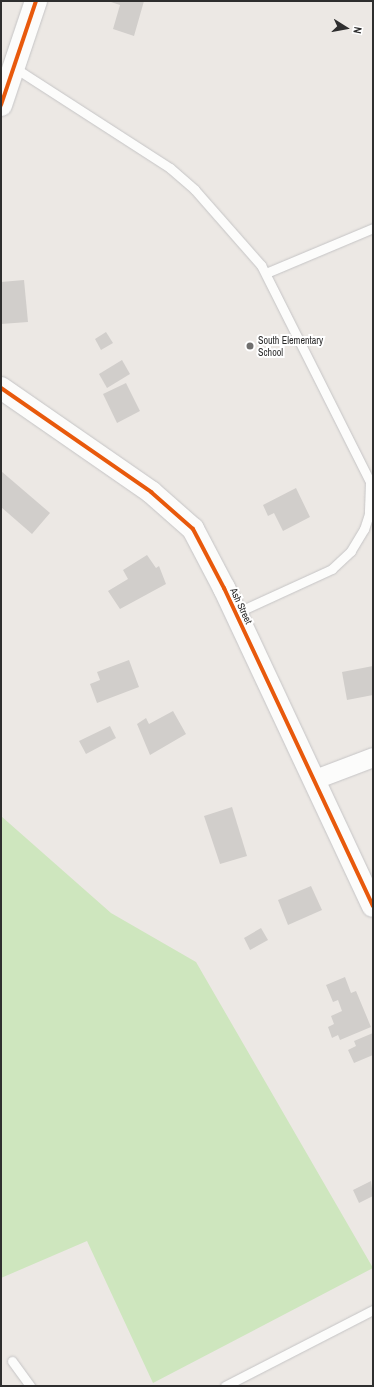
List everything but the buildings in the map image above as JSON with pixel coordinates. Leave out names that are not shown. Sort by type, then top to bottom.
[{"type":"street","points":[[1,105],[15,68],[36,1]]},
{"type":"street","name":"Ash Street","points":[[1,388],[151,492],[184,520],[212,563],[373,906]]},
{"type":"street","points":[[314,779],[373,757]]},
{"type":"lane","points":[[15,68],[170,168],[195,190],[266,273],[360,458],[370,482],[371,498],[364,529],[350,551],[332,569],[236,613]]},
{"type":"lane","points":[[266,273],[373,228]]},
{"type":"lane","points":[[225,1386],[373,1310]]},
{"type":"lane","points":[[12,1361],[30,1386]]},
{"type":"green space","points":[[1,816],[111,913],[196,962],[373,1268],[153,1383],[87,1241],[1,1278]]},
{"type":"cycle path","points":[[1,105],[36,1]]},
{"type":"cycle path","points":[[1,388],[151,492],[193,529],[224,588],[373,906]]},
{"type":"place","name":"South Elementary School","points":[[250,346]]}]
